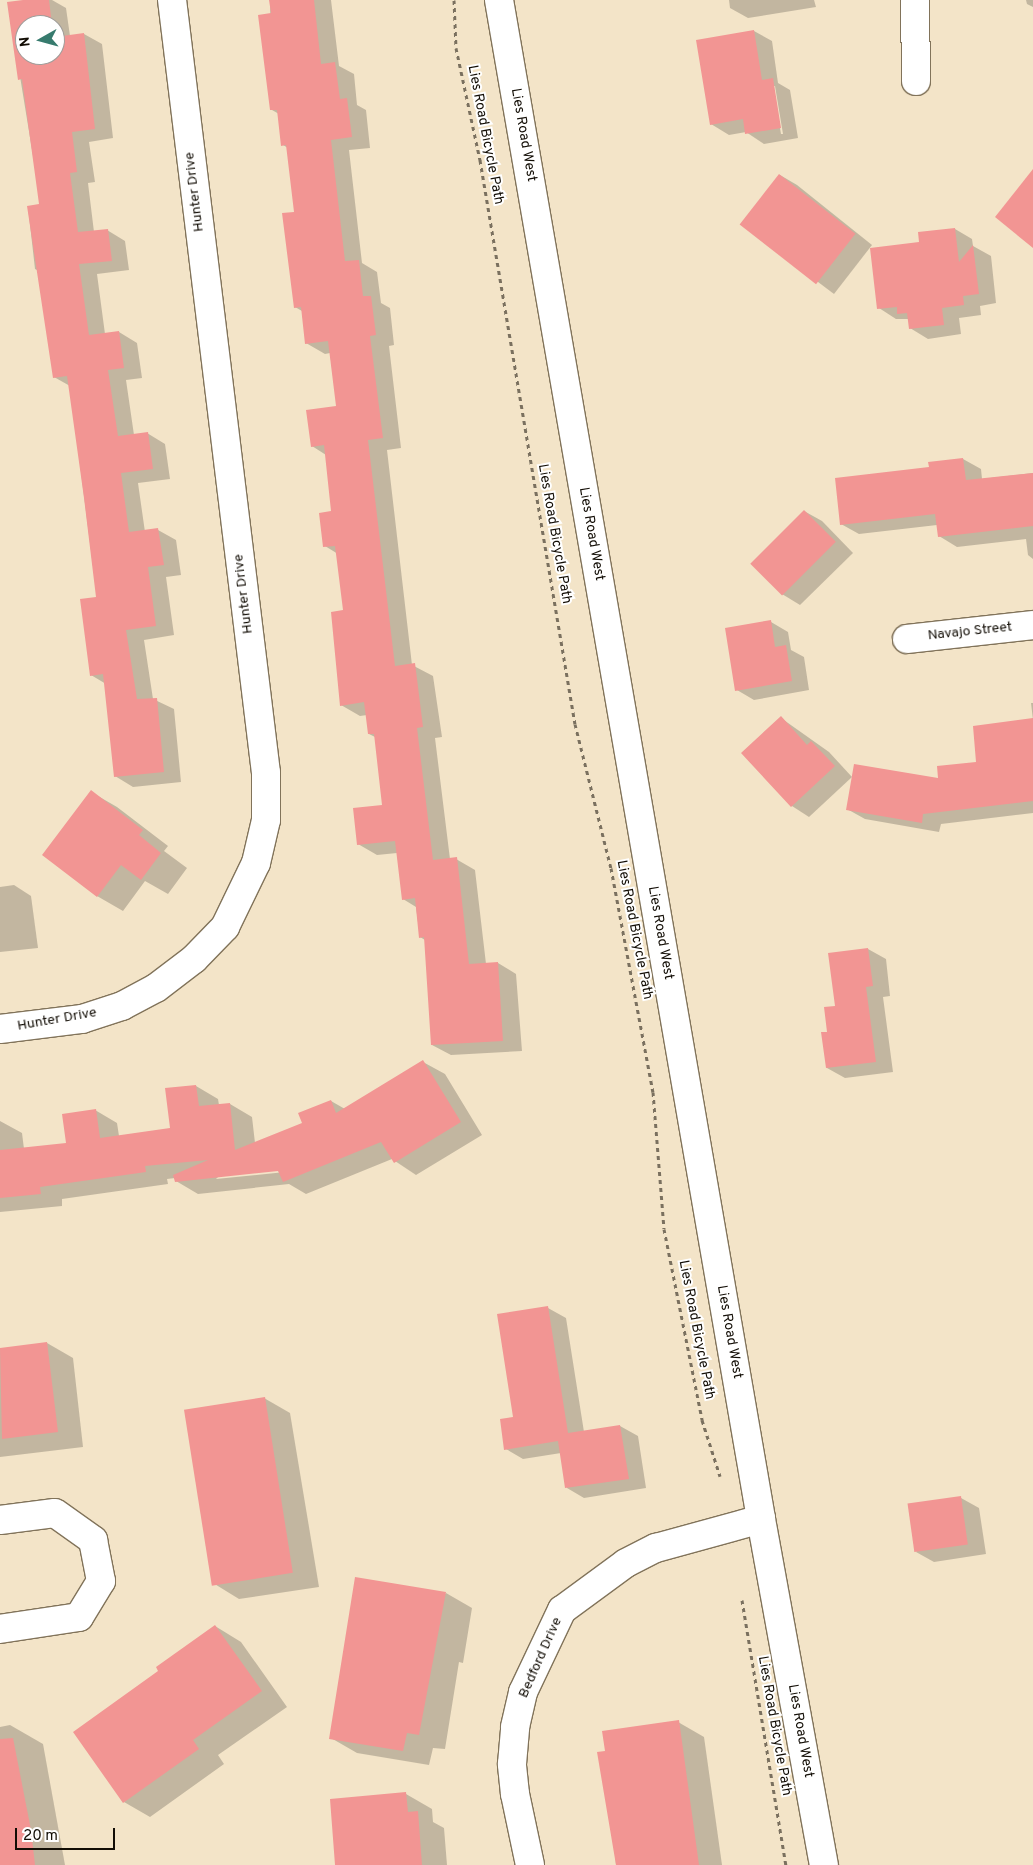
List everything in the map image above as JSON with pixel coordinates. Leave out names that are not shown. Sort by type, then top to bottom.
[{"type":"street","name":"Hunter Drive","points":[[0,1029],[82,1019],[122,1006],[156,988],[194,959],[225,927],[256,863],[266,820],[266,773],[172,0]]},
{"type":"street","name":"Lies Road West","points":[[500,0],[761,1519],[824,1865]]},
{"type":"street","points":[[915,0],[916,81]]},
{"type":"street","name":"Navajo Street","points":[[907,640],[1033,626]]},
{"type":"street","points":[[0,1520],[56,1513],[93,1540],[101,1581],[79,1617],[0,1629]]},
{"type":"street","name":"Bedford Drive","points":[[530,1865],[512,1764],[514,1727],[523,1692],[562,1610],[626,1563],[656,1548],[736,1528],[761,1519]]},
{"type":"path","name":"Lies Road Bicycle Path","points":[[454,0],[456,48],[481,169],[575,724],[611,868],[653,1092],[664,1229],[702,1420],[736,1528]]},
{"type":"path","name":"Lies Road Bicycle Path","points":[[741,1594],[786,1865]]},
{"type":"building","points":[[49,0],[51,15],[15,15],[15,59],[7,2]]},
{"type":"building","points":[[269,0],[314,0],[321,64],[335,62],[340,99],[347,98],[352,137],[331,140],[345,261],[359,260],[363,296],[371,296],[376,335],[370,336],[383,438],[368,440],[395,666],[415,663],[423,727],[417,728],[433,860],[457,857],[469,964],[498,962],[503,1041],[431,1045],[424,937],[419,938],[415,898],[402,900],[395,841],[357,845],[353,808],[382,805],[374,734],[368,734],[364,702],[340,706],[331,612],[343,610],[335,546],[323,547],[319,513],[331,511],[324,445],[311,447],[306,410],[336,406],[328,341],[305,344],[301,307],[294,308],[282,213],[294,212],[286,145],[281,146],[277,110],[270,110],[258,15],[271,13]]},
{"type":"building","points":[[754,30],[762,80],[773,78],[781,128],[745,134],[743,119],[710,125],[696,40]]},
{"type":"building","points":[[84,33],[95,129],[72,132],[77,172],[70,173],[78,232],[108,229],[112,261],[79,264],[89,335],[119,331],[124,368],[108,370],[118,436],[148,432],[153,469],[121,473],[129,532],[158,528],[164,565],[148,567],[156,626],[126,630],[137,699],[157,698],[164,772],[114,777],[103,674],[90,676],[80,599],[96,597],[67,376],[53,378],[27,206],[39,204],[22,79],[18,80],[16,65],[65,65],[65,36]]},
{"type":"building","points":[[1033,169],[1033,248],[995,217]]},
{"type":"building","points":[[779,174],[855,234],[816,284],[740,224]]},
{"type":"building","points":[[955,228],[959,262],[973,245],[979,294],[963,296],[964,305],[942,308],[944,325],[909,329],[907,313],[897,314],[897,307],[877,309],[870,248],[919,242],[918,232]]},
{"type":"building","points":[[963,458],[966,480],[1033,473],[1033,526],[938,537],[935,514],[840,525],[835,478],[929,467],[928,462]]},
{"type":"building","points":[[804,510],[836,542],[782,596],[750,564]]},
{"type":"building","points":[[771,620],[775,647],[786,645],[792,681],[735,691],[725,628]]},
{"type":"building","points":[[781,716],[807,745],[811,741],[835,766],[791,807],[741,753]]},
{"type":"building","points":[[1033,718],[1033,801],[923,814],[922,823],[846,810],[854,764],[938,778],[937,766],[976,762],[973,726]]},
{"type":"building","points":[[91,790],[143,830],[139,835],[161,853],[141,880],[121,865],[97,897],[42,855]]},
{"type":"building","points":[[868,948],[873,986],[866,987],[876,1062],[826,1068],[821,1032],[827,1032],[824,1007],[835,1006],[828,953]]},
{"type":"building","points":[[423,1060],[461,1122],[394,1163],[381,1142],[283,1182],[278,1171],[175,1182],[173,1175],[208,1160],[145,1166],[146,1172],[40,1187],[41,1194],[0,1198],[0,1150],[66,1143],[62,1114],[96,1109],[100,1138],[170,1128],[165,1088],[196,1085],[199,1106],[230,1103],[235,1150],[302,1123],[298,1113],[331,1100],[336,1113]]},
{"type":"building","points":[[548,1306],[568,1433],[620,1425],[629,1479],[565,1488],[558,1441],[504,1450],[500,1419],[513,1417],[497,1314]]},
{"type":"building","points":[[47,1342],[58,1432],[2,1439],[0,1348]]},
{"type":"building","points":[[265,1397],[293,1573],[212,1586],[184,1410]]},
{"type":"building","points":[[961,1496],[968,1545],[914,1552],[908,1504]]},
{"type":"building","points":[[355,1577],[446,1592],[419,1735],[407,1733],[403,1751],[329,1739]]},
{"type":"building","points":[[215,1625],[262,1691],[193,1740],[199,1749],[123,1803],[73,1732],[158,1671],[156,1667]]},
{"type":"building","points":[[679,1720],[699,1865],[616,1865],[597,1752],[605,1751],[602,1731]]},
{"type":"building","points":[[13,1738],[31,1830],[35,1865],[0,1865],[0,1739]]},
{"type":"building","points":[[406,1792],[408,1812],[418,1811],[422,1865],[335,1865],[330,1799]]}]
